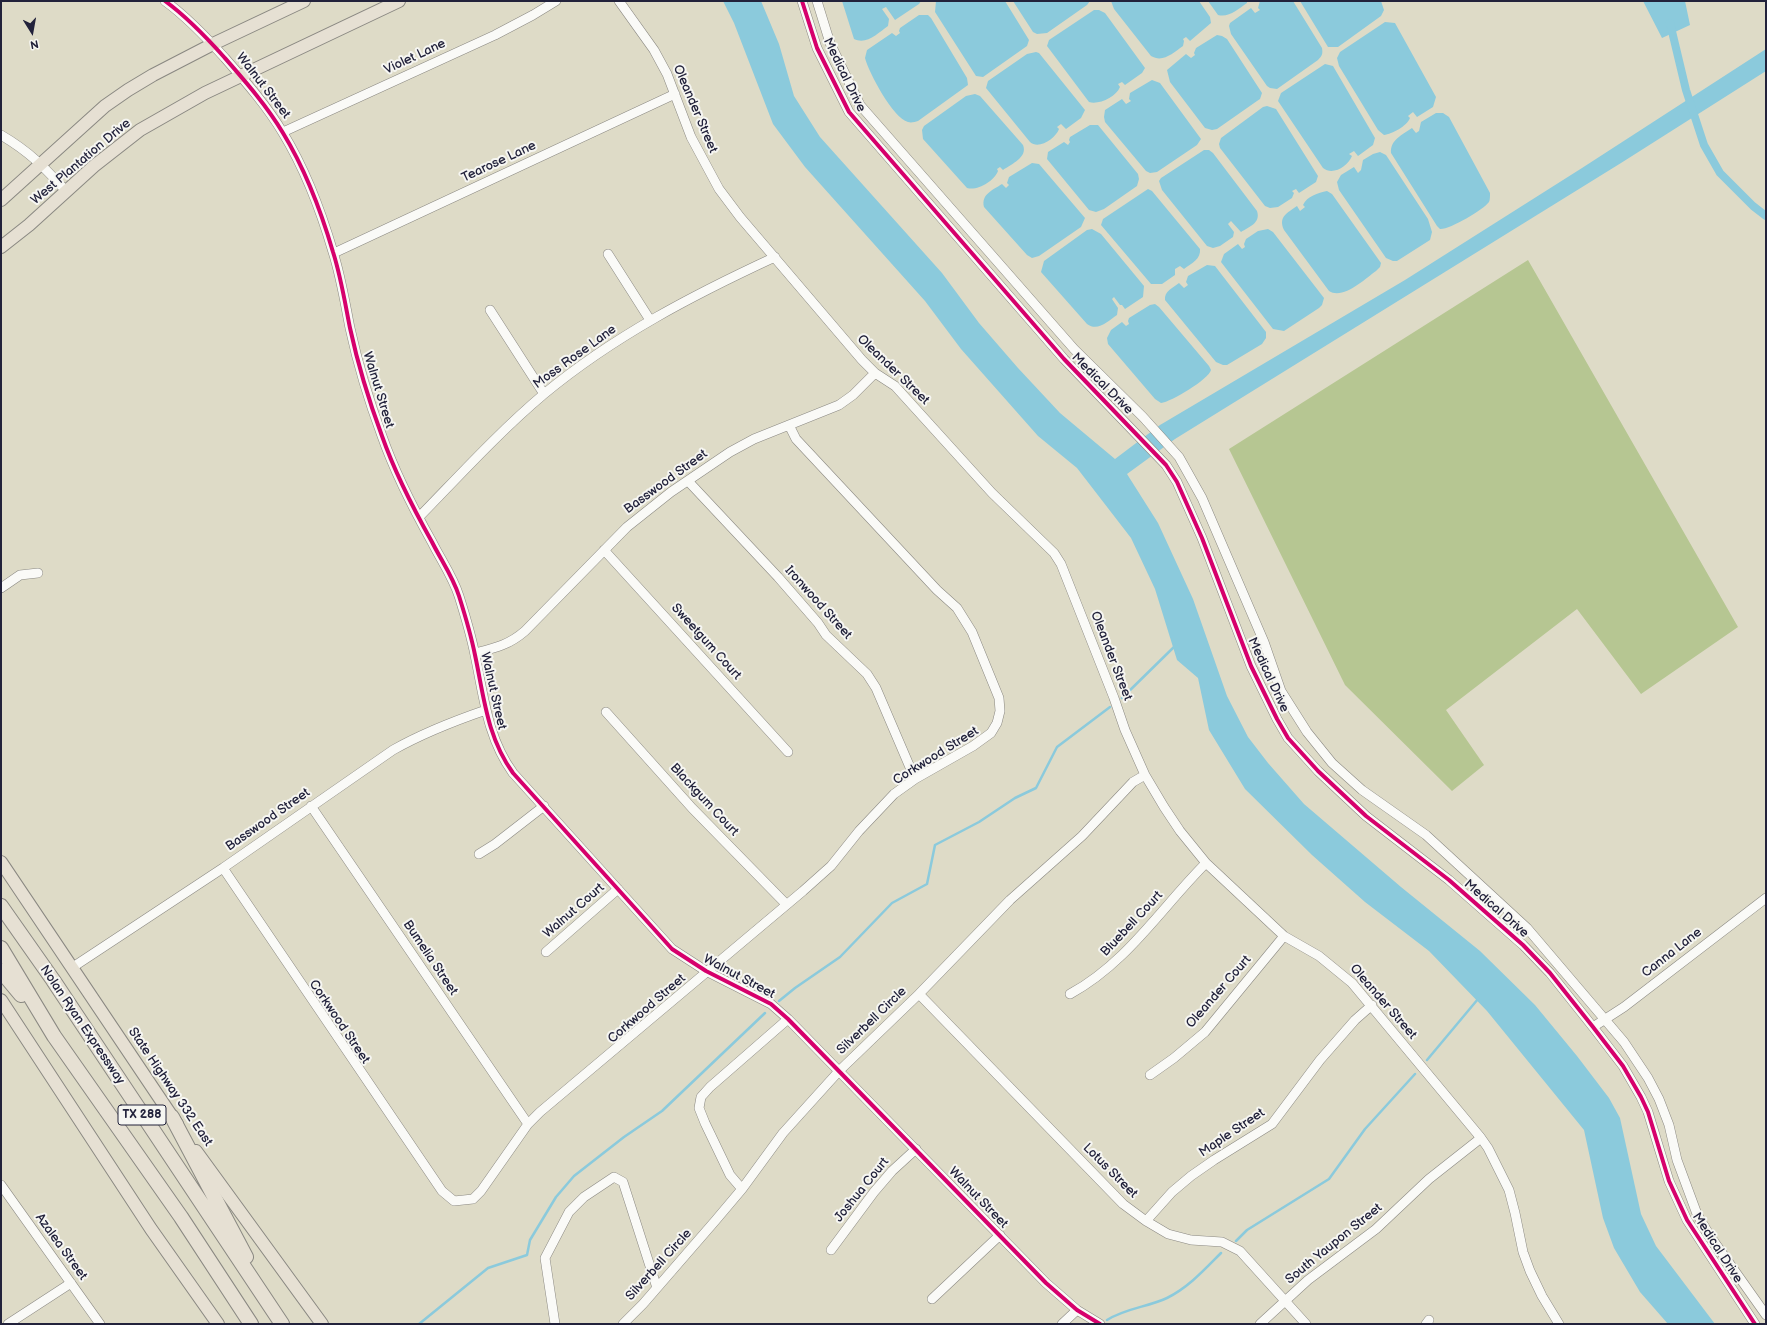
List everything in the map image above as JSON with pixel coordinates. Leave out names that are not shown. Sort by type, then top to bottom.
[{"type":"highway","name":"Nolan Ryan Expressway","points":[[1,906],[53,980],[281,1322]]},
{"type":"highway","name":"Nolan Ryan Expressway","points":[[1,948],[54,1036],[181,1217],[250,1324]]},
{"type":"highway","points":[[1,971],[54,1036]]},
{"type":"highway","points":[[172,1118],[281,1322]]},
{"type":"main road","name":"West Plantation Drive","points":[[1,200],[106,106],[128,90],[153,75],[213,44],[304,1]]},
{"type":"main road","name":"West Plantation Drive","points":[[1,247],[29,225],[94,166],[140,130],[205,93],[399,1]]},
{"type":"main road","name":"State Highway 332 East","points":[[1,862],[172,1118],[322,1324]]},
{"type":"main road","points":[[1,1000],[151,1229],[218,1324]]},
{"type":"street","name":"Walnut Street","points":[[165,1],[190,21],[213,44],[241,76],[283,132],[316,200],[334,253],[352,334],[368,396],[382,437],[398,475],[459,596],[474,653],[486,710],[498,749],[504,762],[672,949],[706,971],[771,1004],[788,1019],[1046,1282],[1077,1310],[1100,1324]]},
{"type":"street","name":"Violet Lane","points":[[283,132],[495,35],[556,1]]},
{"type":"street","name":"Oleander Street","points":[[619,1],[654,50],[667,74],[691,138],[719,189],[740,217],[862,360],[875,373],[895,386],[992,493],[1054,553],[1061,564],[1114,698],[1124,730],[1145,775],[1180,831],[1206,863],[1284,936],[1331,964],[1352,983],[1372,1005],[1481,1138],[1488,1148],[1509,1190],[1516,1213],[1523,1252],[1530,1271],[1542,1296],[1559,1324]]},
{"type":"street","name":"Medical Drive","points":[[802,1],[818,48],[849,112],[1014,304],[1064,359],[1162,460],[1177,482],[1202,538],[1251,666],[1288,738],[1318,771],[1366,816],[1449,880],[1523,945],[1550,973],[1623,1066],[1644,1102],[1669,1181],[1686,1220],[1755,1324]]},
{"type":"street","name":"Medical Drive","points":[[817,1],[830,43],[860,105],[1074,349],[1141,414],[1173,450],[1191,477],[1202,498],[1264,642],[1281,691],[1307,732],[1332,763],[1362,790],[1426,835],[1526,928],[1606,1019],[1635,1058],[1659,1099],[1669,1125],[1677,1160],[1697,1214],[1710,1236],[1766,1315]]},
{"type":"street","name":"Tearose Lane","points":[[334,253],[675,94]]},
{"type":"street","points":[[1,135],[22,147],[42,164],[66,191]]},
{"type":"street","points":[[608,254],[650,320]]},
{"type":"street","name":"Moss Rose Lane","points":[[419,517],[468,466],[544,394],[607,348],[650,320],[683,301],[775,257]]},
{"type":"street","points":[[490,310],[544,394]]},
{"type":"street","name":"Basswood Street","points":[[474,653],[500,647],[520,635],[626,527],[671,492],[730,452],[754,439],[839,405],[875,373]]},
{"type":"street","name":"Medical Drive","points":[[1130,426],[1141,414]]},
{"type":"street","name":"Corkwood Street","points":[[222,868],[447,1197],[454,1202],[473,1199],[481,1191],[528,1124],[540,1112],[831,866],[872,816],[894,794],[914,779],[973,746],[991,732],[997,723],[1000,711],[998,698],[972,632],[957,608],[937,590],[796,439],[789,425]]},
{"type":"street","name":"Ironwood Street","points":[[688,481],[778,577],[818,623],[826,635],[867,674],[876,688],[914,779]]},
{"type":"street","name":"Sweetgum Court","points":[[604,550],[788,752]]},
{"type":"street","points":[[1,588],[20,575],[38,573]]},
{"type":"street","name":"Basswood Street","points":[[72,967],[222,868],[393,750],[418,736],[486,710]]},
{"type":"street","name":"Blackgum Court","points":[[606,712],[692,808],[786,904]]},
{"type":"street","name":"Silverbell Circle","points":[[623,1324],[657,1288],[742,1189],[782,1133],[839,1071],[919,994],[1010,900],[1082,836],[1133,782],[1145,775]]},
{"type":"street","name":"Bumelia Street","points":[[311,806],[528,1124]]},
{"type":"street","points":[[479,854],[495,844],[544,806]]},
{"type":"street","name":"Bluebell Court","points":[[1070,994],[1082,988],[1119,959],[1206,863]]},
{"type":"street","name":"Walnut Court","points":[[546,952],[618,889]]},
{"type":"street","name":"Canna Lane","points":[[1593,1027],[1606,1019],[1766,898]]},
{"type":"street","name":"Oleander Court","points":[[1150,1075],[1174,1058],[1205,1032],[1284,936]]},
{"type":"street","name":"Lotus Street","points":[[919,994],[1123,1204],[1146,1221],[1168,1234],[1191,1240],[1222,1242],[1240,1251],[1306,1324]]},
{"type":"street","name":"Maple Street","points":[[1146,1221],[1172,1192],[1191,1176],[1272,1124],[1320,1060],[1355,1020],[1372,1005]]},
{"type":"street","points":[[742,1189],[730,1175],[705,1123],[699,1108],[701,1097],[710,1087],[788,1019]]},
{"type":"street","name":"South Yaupon Street","points":[[1260,1324],[1308,1280],[1376,1229],[1429,1178],[1481,1138]]},
{"type":"street","name":"Joshua Court","points":[[831,1250],[892,1171],[916,1149]]},
{"type":"street","points":[[555,1324],[546,1274],[545,1258],[569,1212],[584,1197],[614,1177],[623,1182],[657,1288]]},
{"type":"street","name":"Azalea Street","points":[[1,1185],[100,1324]]},
{"type":"street","points":[[932,1299],[1000,1235]]},
{"type":"street","points":[[8,1324],[71,1283]]},
{"type":"street","points":[[1062,1324],[1077,1310]]},
{"type":"green space","points":[[1528,260],[1738,627],[1641,694],[1577,609],[1446,710],[1484,765],[1452,791],[1345,685],[1229,449]]},
{"type":"water","points":[[723,1],[761,1],[779,44],[794,96],[820,137],[942,273],[979,323],[1018,368],[1060,413],[1115,459],[1160,425],[1405,280],[1766,49],[1766,71],[1621,163],[1175,439],[1127,474],[1158,523],[1193,599],[1227,696],[1248,737],[1268,763],[1304,804],[1401,887],[1480,951],[1535,1005],[1577,1056],[1609,1098],[1620,1118],[1641,1214],[1656,1246],[1715,1324],[1668,1324],[1640,1292],[1614,1248],[1603,1218],[1584,1130],[1487,1011],[1429,951],[1365,902],[1312,855],[1245,789],[1209,730],[1198,678],[1177,660],[1155,589],[1131,538],[1077,468],[1038,436],[961,349],[925,301],[805,167],[773,124],[734,23]]},
{"type":"water","points":[[842,1],[921,1],[919,4],[895,20],[886,7],[882,9],[889,19],[888,26],[868,39],[859,40],[854,39]]},
{"type":"water","points":[[936,1],[1005,1],[1029,40],[1027,46],[983,77],[976,76],[935,12]]},
{"type":"water","points":[[1013,1],[1090,1],[1087,5],[1047,33],[1037,34],[1033,32]]},
{"type":"water","points":[[1111,1],[1199,1],[1210,17],[1211,23],[1190,41],[1186,37],[1183,39],[1183,46],[1172,54],[1164,58],[1155,58],[1151,56],[1114,9]]},
{"type":"water","points":[[1208,1],[1247,1],[1247,3],[1233,12],[1222,16],[1218,15]]},
{"type":"water","points":[[1260,1],[1293,1],[1322,48],[1322,55],[1318,60],[1277,89],[1267,86],[1231,34],[1229,26],[1230,23],[1251,8],[1255,13],[1260,10],[1258,8]]},
{"type":"water","points":[[1300,1],[1381,1],[1384,10],[1381,16],[1338,47],[1328,47]]},
{"type":"water","points":[[1643,1],[1685,1],[1690,25],[1662,38]]},
{"type":"water","points":[[1094,10],[1099,10],[1105,13],[1145,68],[1142,73],[1125,85],[1122,82],[1118,84],[1120,87],[1118,91],[1111,97],[1093,103],[1089,102],[1047,46],[1049,40]]},
{"type":"water","points":[[919,15],[928,15],[931,18],[967,78],[968,85],[918,121],[908,122],[902,119],[882,94],[871,74],[865,58],[867,50],[892,33],[896,36],[900,33],[900,28]]},
{"type":"water","points":[[1385,22],[1395,23],[1436,97],[1433,107],[1417,117],[1413,112],[1408,116],[1410,118],[1403,127],[1384,135],[1378,130],[1339,66],[1337,58],[1340,52]]},
{"type":"water","points":[[1217,35],[1227,39],[1262,93],[1260,99],[1217,129],[1212,130],[1205,128],[1170,82],[1167,70],[1186,54],[1191,58],[1195,55],[1194,53],[1196,48]]},
{"type":"water","points":[[1036,52],[1039,53],[1085,110],[1081,118],[1066,129],[1061,124],[1057,127],[1059,129],[1051,139],[1038,145],[1030,142],[986,88],[988,81],[1027,54]]},
{"type":"water","points":[[1325,64],[1333,66],[1375,138],[1373,145],[1358,156],[1354,151],[1349,154],[1352,156],[1344,166],[1340,169],[1331,171],[1323,168],[1278,101],[1281,93]]},
{"type":"water","points":[[1152,80],[1160,83],[1201,139],[1197,145],[1157,172],[1150,173],[1146,171],[1105,122],[1104,117],[1105,110],[1122,99],[1126,104],[1131,101],[1129,99],[1130,93]]},
{"type":"water","points":[[975,94],[980,96],[1023,145],[1024,149],[1021,157],[1015,163],[1003,170],[1000,167],[997,169],[998,171],[996,175],[989,182],[981,187],[971,189],[967,188],[923,139],[922,130],[924,126],[966,96]]},
{"type":"water","points":[[1267,106],[1276,109],[1318,176],[1316,182],[1299,193],[1296,189],[1292,191],[1294,193],[1292,198],[1278,207],[1270,208],[1265,206],[1220,148],[1219,144],[1221,138],[1263,107]]},
{"type":"water","points":[[1436,113],[1443,113],[1449,117],[1490,193],[1489,202],[1480,210],[1458,223],[1440,229],[1391,153],[1392,145],[1397,138],[1412,128],[1416,133],[1419,131],[1421,122]]},
{"type":"water","points":[[1090,125],[1098,125],[1138,174],[1139,179],[1137,186],[1104,209],[1096,212],[1089,210],[1047,159],[1048,152],[1064,142],[1068,145],[1070,142],[1070,137]]},
{"type":"water","points":[[1204,150],[1209,150],[1213,153],[1257,211],[1258,215],[1254,224],[1241,232],[1231,221],[1228,224],[1234,232],[1233,237],[1220,246],[1213,248],[1207,246],[1162,190],[1159,181],[1161,178]]},
{"type":"water","points":[[1380,152],[1386,155],[1428,219],[1432,232],[1430,240],[1397,261],[1386,258],[1339,190],[1337,182],[1341,175],[1354,167],[1358,173],[1361,170],[1363,160]]},
{"type":"water","points":[[1032,163],[1039,164],[1085,218],[1081,227],[1039,256],[1032,258],[1027,255],[984,207],[984,199],[988,193],[1002,184],[1006,188],[1009,185],[1007,183],[1009,177]]},
{"type":"water","points":[[1148,189],[1152,191],[1200,249],[1199,256],[1195,260],[1184,269],[1180,266],[1175,269],[1175,275],[1162,284],[1151,284],[1101,225],[1103,219]]},
{"type":"water","points":[[1327,191],[1332,194],[1381,263],[1380,267],[1376,271],[1360,283],[1341,293],[1329,291],[1282,226],[1284,216],[1290,211],[1297,206],[1300,211],[1305,207],[1303,205],[1307,199]]},
{"type":"water","points":[[1092,229],[1101,234],[1144,286],[1143,297],[1125,309],[1114,297],[1112,299],[1118,308],[1117,315],[1103,325],[1095,327],[1087,324],[1041,272],[1044,261],[1087,230]]},
{"type":"water","points":[[1268,229],[1273,232],[1324,298],[1322,305],[1319,308],[1284,331],[1273,329],[1221,262],[1224,254],[1238,244],[1242,249],[1245,247],[1244,244],[1246,239],[1258,231]]},
{"type":"water","points":[[1207,265],[1215,266],[1266,332],[1266,338],[1262,344],[1227,365],[1216,362],[1165,300],[1166,294],[1169,290],[1179,283],[1184,288],[1188,285],[1186,282],[1188,276]]},
{"type":"water","points":[[1155,304],[1211,370],[1204,379],[1189,390],[1173,399],[1161,403],[1155,399],[1108,344],[1107,338],[1111,330],[1122,322],[1126,326],[1129,324],[1129,318],[1150,305]]},
{"type":"waterway","points":[[1670,23],[1686,90],[1704,145],[1720,173],[1753,206],[1766,216]]},
{"type":"waterway","points":[[1122,698],[1176,645]]},
{"type":"waterway","points":[[779,1001],[840,957],[892,903],[927,884],[935,845],[979,822],[1015,798],[1036,788],[1057,747],[1110,707]]},
{"type":"waterway","points":[[1427,1060],[1478,999]]},
{"type":"waterway","points":[[419,1324],[488,1268],[527,1255],[530,1240],[556,1197],[574,1176],[624,1137],[662,1111],[765,1013]]},
{"type":"waterway","points":[[1236,1241],[1247,1230],[1329,1179],[1365,1129],[1415,1074]]},
{"type":"waterway","points":[[1107,1320],[1114,1316],[1160,1301],[1175,1294],[1196,1277],[1221,1253]]},
{"type":"cycle path","points":[[165,1],[181,14],[224,57],[270,113],[291,147],[312,191],[336,261],[357,356],[377,423],[405,490],[456,589],[472,640],[484,701],[492,731],[497,745],[513,773],[672,949],[706,971],[771,1004],[788,1019],[1046,1283],[1077,1310],[1100,1324]]},
{"type":"cycle path","points":[[802,1],[817,48],[849,112],[1064,359],[1166,465],[1177,482],[1202,538],[1251,666],[1288,738],[1318,771],[1366,816],[1449,880],[1523,945],[1550,973],[1623,1066],[1648,1112],[1669,1181],[1687,1220],[1755,1324]]}]
